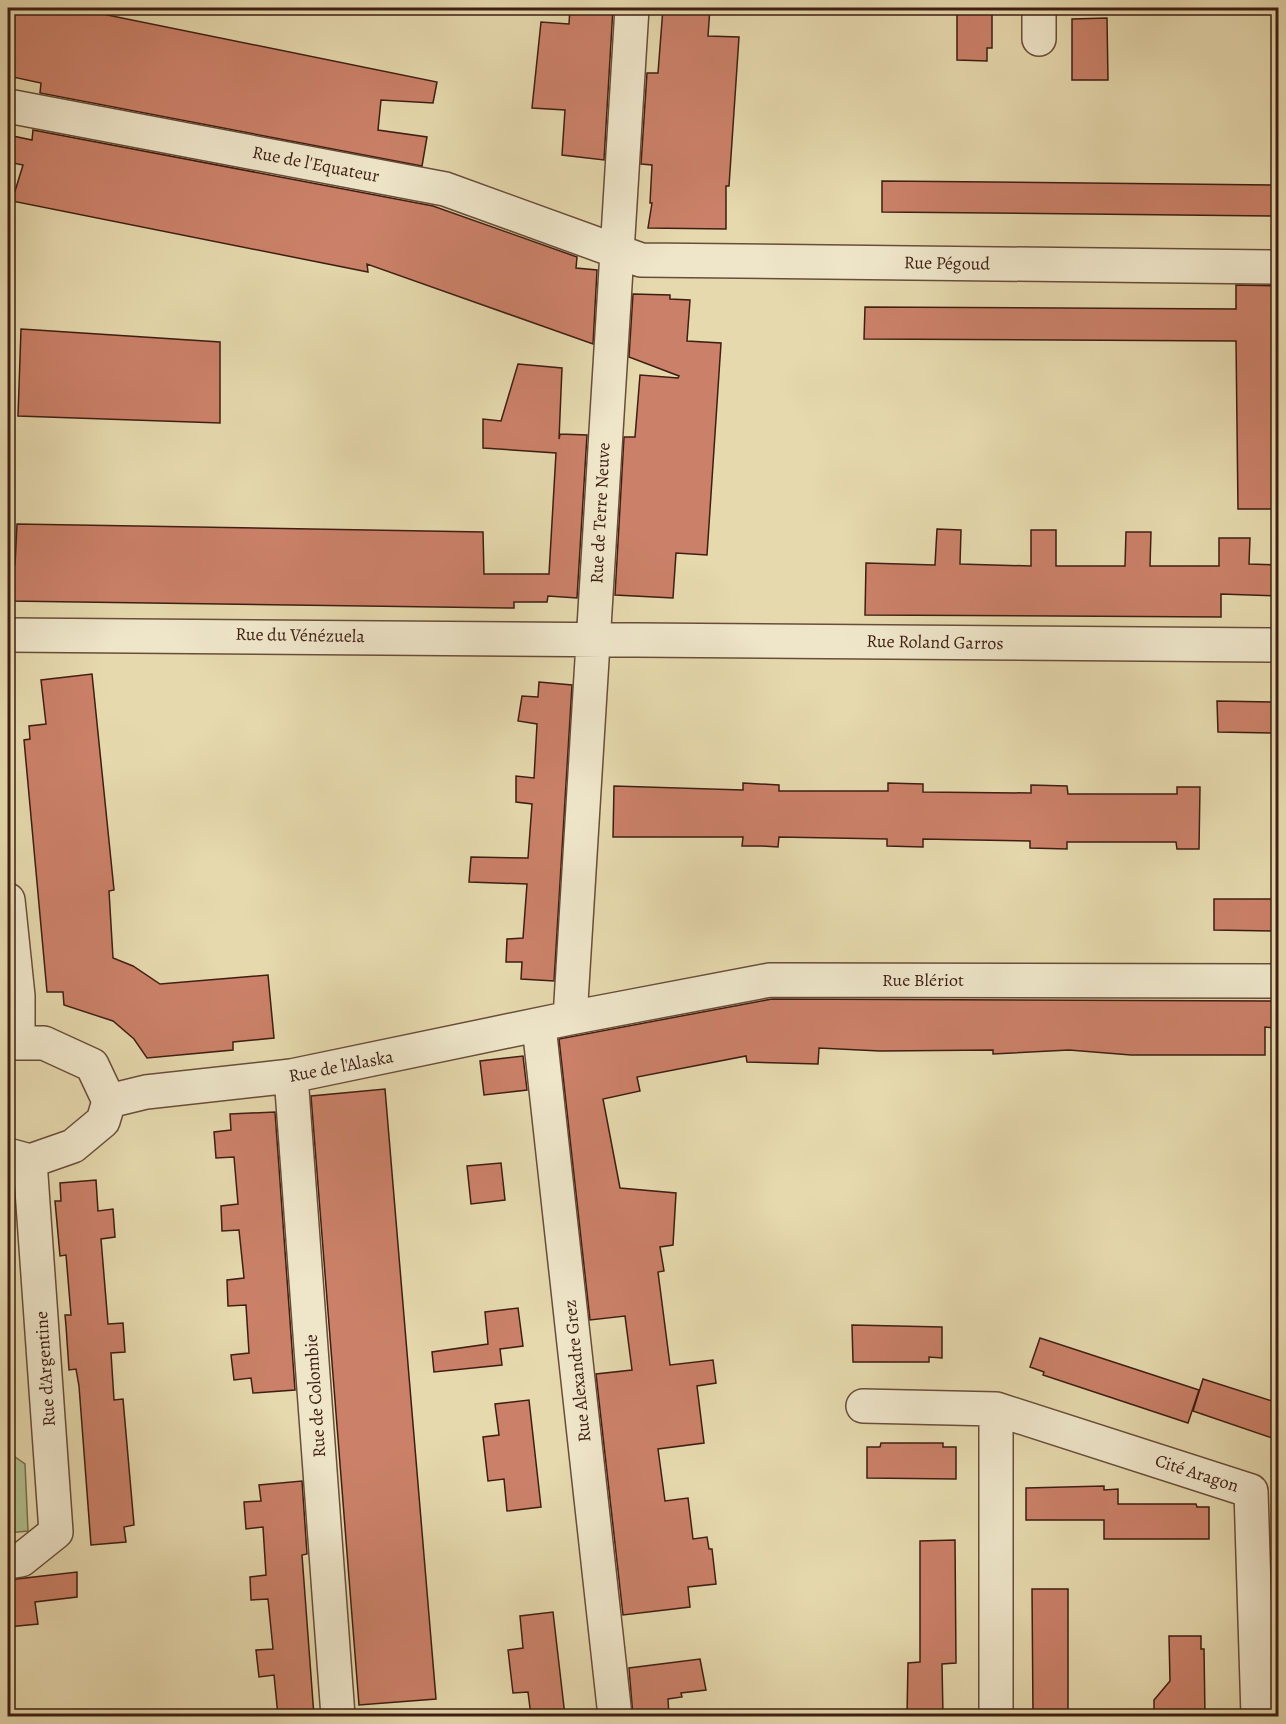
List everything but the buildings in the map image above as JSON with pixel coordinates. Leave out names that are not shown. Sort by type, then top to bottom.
[{"type":"street","name":"Rue de Terre Neuve","points":[[570,1018],[632,8]]},
{"type":"street","name":"Rue de l'Equateur","points":[[8,106],[445,189],[617,250]]},
{"type":"street","name":"Rue Pégoud","points":[[617,250],[641,260],[1278,267]]},
{"type":"street","name":"Rue du Vénézuela","points":[[8,634],[592,638]]},
{"type":"street","name":"Rue Roland Garros","points":[[592,638],[1278,645]]},
{"type":"street","points":[[8,900],[18,996],[13,1042],[44,1044],[92,1065],[109,1101]]},
{"type":"street","name":"Rue Blériot","points":[[570,1018],[770,980],[1278,981]]},
{"type":"street","name":"Rue de l'Alaska","points":[[109,1101],[146,1092],[291,1076],[570,1018]]},
{"type":"street","name":"Rue Alexandre Grez","points":[[539,1026],[615,1716]]},
{"type":"street","name":"Rue de Colombie","points":[[291,1076],[338,1716]]},
{"type":"street","name":"Rue d'Argentine","points":[[14,1561],[56,1532],[19,1158],[73,1146],[103,1121],[109,1101]]},
{"type":"street","name":"Cité Aragon","points":[[863,1407],[996,1408],[1251,1491],[1258,1716]]},
{"type":"street","points":[[996,1408],[996,1716]]},
{"type":"green space","points":[[8,1452],[25,1464],[28,1531],[8,1533]]}]
